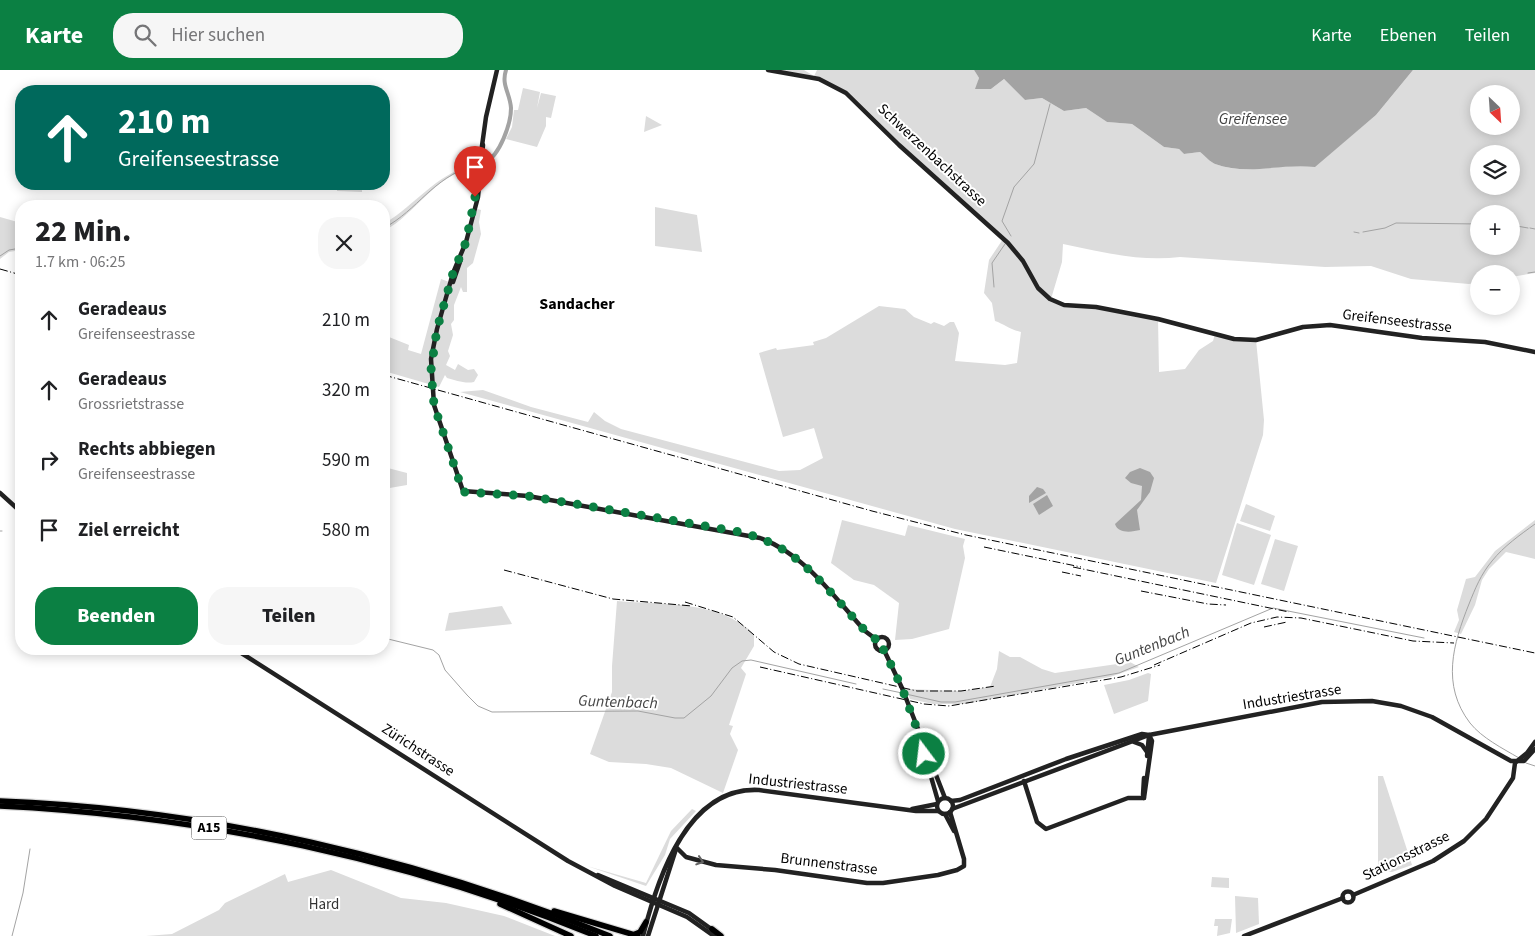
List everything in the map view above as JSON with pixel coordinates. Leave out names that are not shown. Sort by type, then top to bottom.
[{"type":"highway","name":"A15","points":[[0,801],[121,811],[260,832],[338,849],[431,873],[523,903],[610,936]]},
{"type":"highway","name":"A15","points":[[0,806],[120,816],[248,835],[345,856],[473,892],[596,936]]},
{"type":"highway","points":[[473,892],[571,936]]},
{"type":"highway","points":[[523,903],[636,935],[646,922]]},
{"type":"highway","points":[[712,929],[720,936]]},
{"type":"street","points":[[497,70],[488,105],[475,203],[461,256],[437,329],[431,376],[434,405],[463,492],[498,492],[528,496],[735,531],[768,540],[789,552],[806,565],[863,628],[877,640]]},
{"type":"street","name":"Schwerzenbachstrasse","points":[[768,70],[819,79],[846,93],[906,152],[961,199],[1018,254],[1038,288],[1051,299]]},
{"type":"street","name":"Greifenseestrasse","points":[[1051,299],[1064,305],[1096,307],[1158,319],[1234,339],[1256,340],[1303,328],[1337,326],[1422,338],[1485,342],[1535,352]]},
{"type":"street","points":[[0,493],[15,507]]},
{"type":"street","points":[[877,640],[880,637],[887,639],[889,646],[884,650]]},
{"type":"street","points":[[877,640],[876,646],[884,650],[903,690],[945,798],[951,801],[949,812]]},
{"type":"street","name":"Zürichstrasse","points":[[244,655],[588,872],[656,901]]},
{"type":"street","name":"Industriestrasse","points":[[656,901],[676,847],[691,824],[706,808],[725,795],[742,790],[760,790],[912,810],[949,812],[1024,781],[1149,735],[1322,702],[1372,701],[1401,706],[1432,717],[1521,760]]},
{"type":"street","name":"Industriestrasse","points":[[951,801],[960,800],[1066,759],[1142,734],[1149,735]]},
{"type":"street","points":[[1144,798],[1149,735]]},
{"type":"street","points":[[1144,798],[1152,741],[1149,735]]},
{"type":"street","points":[[921,740],[938,803],[938,811]]},
{"type":"street","points":[[1132,742],[1142,745],[1147,752]]},
{"type":"street","points":[[1521,760],[1535,742]]},
{"type":"street","points":[[1521,760],[1535,749]]},
{"type":"street","points":[[924,754],[929,759]]},
{"type":"street","name":"Stationsstrasse","points":[[1244,936],[1342,898],[1345,892],[1350,892],[1353,895],[1432,861],[1464,841],[1486,819],[1513,778],[1521,760]]},
{"type":"street","points":[[1024,781],[1035,818],[1040,826],[1046,829],[1128,798],[1144,798]]},
{"type":"street","name":"Industriestrasse","points":[[912,810],[938,803],[945,798]]},
{"type":"street","name":"Brunnenstrasse","points":[[676,847],[684,855],[716,865],[775,870],[876,884],[927,877],[957,870],[964,866],[964,859],[949,812]]},
{"type":"street","name":"Industriestrasse","points":[[656,901],[676,847]]},
{"type":"street","points":[[673,858],[684,855]]},
{"type":"street","points":[[643,936],[646,922],[656,901]]},
{"type":"street","points":[[656,901],[695,916],[712,929]]},
{"type":"street","points":[[648,936],[656,901]]},
{"type":"street","points":[[656,901],[693,920],[714,936]]},
{"type":"green space","points":[[770,70],[804,70],[814,76],[817,70],[974,70],[979,78],[976,89],[991,89],[1004,79],[1025,100],[1042,98],[1064,111],[1086,108],[1107,122],[1132,124],[1164,147],[1179,149],[1184,154],[1200,152],[1213,163],[1227,167],[1252,169],[1315,166],[1376,115],[1413,70],[1535,70],[1535,273],[1520,276],[1520,265],[1470,265],[1469,284],[1411,279],[1371,266],[1325,267],[1180,257],[1136,257],[1063,244],[1062,262],[1051,299],[1064,305],[1096,307],[1158,319],[1159,372],[1185,369],[1199,350],[1213,341],[1215,334],[1256,340],[1264,420],[1263,435],[1216,583],[955,529],[460,392],[483,390],[531,407],[588,422],[594,412],[605,421],[621,429],[779,471],[800,470],[823,458],[814,428],[783,437],[759,353],[776,348],[777,350],[814,345],[813,342],[826,338],[879,306],[905,309],[914,317],[931,324],[934,322],[944,326],[954,322],[959,333],[955,361],[1005,365],[1017,363],[1021,332],[995,321],[992,303],[984,293],[989,260],[1003,239],[919,164],[856,102],[824,80]]},
{"type":"green space","points":[[523,88],[540,92],[537,108],[541,93],[556,96],[551,118],[546,117],[546,126],[537,147],[506,139],[512,127],[514,110],[518,110]]},
{"type":"green space","points":[[646,116],[662,125],[644,132]]},
{"type":"green space","points":[[475,163],[474,168],[460,172],[437,186],[390,227],[390,220],[436,183],[460,169]]},
{"type":"green space","points":[[362,190],[362,192],[337,191]]},
{"type":"green space","points":[[655,207],[697,215],[702,252],[655,246]]},
{"type":"green space","points":[[474,208],[481,210],[479,222],[481,234],[473,263],[467,268],[467,292],[463,292],[461,287],[454,305],[454,320],[451,324],[453,335],[448,351],[450,356],[446,365],[455,370],[458,364],[468,370],[474,369],[478,375],[474,382],[460,382],[447,378],[445,375],[439,387],[390,373],[390,337],[409,345],[408,350],[421,354],[441,279],[452,283],[460,266]]},
{"type":"green space","points":[[0,217],[15,221],[15,251],[9,252],[0,259]]},
{"type":"green space","points":[[390,469],[407,473],[407,485],[390,488]]},
{"type":"green space","points":[[1246,504],[1275,516],[1270,531],[1240,521]]},
{"type":"green space","points":[[842,520],[905,536],[908,525],[965,539],[963,546],[965,558],[949,629],[912,639],[895,640],[899,603],[874,585],[854,580],[831,563]]},
{"type":"green space","points":[[1535,520],[1535,559],[1506,552],[1489,569],[1482,580],[1475,605],[1461,634],[1454,632],[1459,620],[1457,610],[1466,579],[1475,577],[1495,551]]},
{"type":"green space","points":[[1237,523],[1271,535],[1254,585],[1222,575]]},
{"type":"green space","points":[[1275,539],[1298,546],[1284,591],[1261,584]]},
{"type":"green space","points":[[617,601],[671,604],[707,610],[724,615],[740,623],[754,634],[754,646],[741,668],[746,674],[729,725],[733,726],[730,734],[738,750],[723,793],[671,768],[646,764],[609,762],[590,754],[612,692]]},
{"type":"green space","points":[[502,606],[512,624],[445,631],[449,613]]},
{"type":"green space","points":[[999,651],[1010,657],[1020,657],[1042,669],[1055,673],[1117,664],[1121,666],[1130,662],[1139,667],[1110,677],[965,704],[933,704],[910,699],[906,689],[961,691],[990,687],[997,669]]},
{"type":"green space","points":[[1148,673],[1151,674],[1148,701],[1114,714],[1104,685],[1129,680]]},
{"type":"green space","points":[[1378,776],[1383,776],[1412,865],[1392,872],[1378,871]]},
{"type":"green space","points":[[692,809],[696,811],[670,839],[665,855],[646,886],[587,866],[646,883],[671,831]]},
{"type":"green space","name":"Hard","points":[[331,870],[401,898],[446,903],[504,916],[555,936],[146,936],[172,934],[219,910],[225,903],[285,874],[288,882]]},
{"type":"green space","points":[[1212,877],[1229,878],[1229,888],[1211,887]]},
{"type":"green space","points":[[1235,896],[1258,898],[1259,924],[1236,933]]},
{"type":"green space","points":[[1215,919],[1232,919],[1230,933],[1217,936],[1218,926],[1214,926]]},
{"type":"water","name":"Greifensee","points":[[974,70],[1413,70],[1376,115],[1315,167],[1239,169],[1213,163],[1200,152],[1184,154],[1179,149],[1164,147],[1132,124],[1107,122],[1086,108],[1064,111],[1042,98],[1025,100],[1004,79],[991,89],[975,89],[979,78]]},
{"type":"water","points":[[1140,468],[1150,472],[1154,478],[1150,492],[1137,510],[1140,530],[1122,531],[1115,524],[1141,500],[1142,486],[1131,483],[1125,478],[1130,472]]},
{"type":"water","points":[[1037,487],[1043,489],[1046,493],[1029,503],[1029,496]]},
{"type":"water","points":[[1047,495],[1053,506],[1039,515],[1033,504]]},
{"type":"waterway","points":[[485,162],[490,159],[500,146],[509,122],[511,108],[505,85],[506,70]]},
{"type":"waterway","points":[[1011,236],[1002,221],[1014,187],[1034,164],[1050,104]]},
{"type":"waterway","points":[[390,224],[447,178],[474,165]]},
{"type":"waterway","points":[[1363,232],[1385,228],[1396,223],[1470,224]]},
{"type":"waterway","points":[[1520,227],[1528,228]]},
{"type":"waterway","points":[[1530,228],[1535,229]]},
{"type":"waterway","points":[[1354,232],[1359,233]]},
{"type":"waterway","points":[[994,287],[992,263],[1005,244]]},
{"type":"waterway","points":[[0,256],[9,250],[15,249]]},
{"type":"waterway","points":[[1528,273],[1535,272]]},
{"type":"waterway","points":[[1519,758],[1486,738],[1470,723],[1461,709],[1455,694],[1453,664],[1458,634],[1481,576],[1502,550],[1535,524]]},
{"type":"waterway","name":"Guntenbach","points":[[906,694],[941,702],[955,702],[1119,673],[1273,608],[1424,638]]},
{"type":"waterway","name":"Guntenbach","points":[[390,639],[433,650],[439,655],[445,670],[467,695],[478,706],[492,712],[638,711],[684,718],[711,696],[732,668],[742,661],[751,660],[856,684]]},
{"type":"waterway","name":"Guntenbach","points":[[883,689],[902,693]]},
{"type":"waterway","points":[[1526,763],[1535,766]]},
{"type":"waterway","name":"Guntenbach","points":[[12,936],[23,893],[30,849]]},
{"type":"railway","points":[[0,269],[15,273]]},
{"type":"railway","points":[[390,377],[872,511],[966,535],[1535,653]]},
{"type":"railway","points":[[984,547],[1081,567]]},
{"type":"railway","points":[[1073,567],[1289,612]]},
{"type":"railway","points":[[504,570],[613,599],[692,606]]},
{"type":"railway","points":[[1062,572],[1081,576]]},
{"type":"railway","points":[[1141,591],[1208,604],[1226,605]]},
{"type":"railway","points":[[685,602],[733,617],[774,652],[799,664],[917,691],[961,691],[996,686]]},
{"type":"railway","points":[[1154,665],[1251,623],[1277,617],[1301,618],[1413,641],[1454,643]]},
{"type":"railway","points":[[1264,627],[1287,622]]},
{"type":"railway","points":[[760,667],[924,704],[949,706],[1121,677],[1160,665]]},
{"type":"district","name":"Sandacher","points":[[577,304]]},
{"type":"route","points":[[475,197],[470,228],[453,273],[452,283],[441,313],[431,359],[434,405],[463,492],[471,494],[498,492],[528,496],[735,531],[768,540],[781,547],[801,560],[814,572],[863,628],[877,640],[876,646],[880,650],[884,650],[902,688],[921,740],[924,754]]}]
